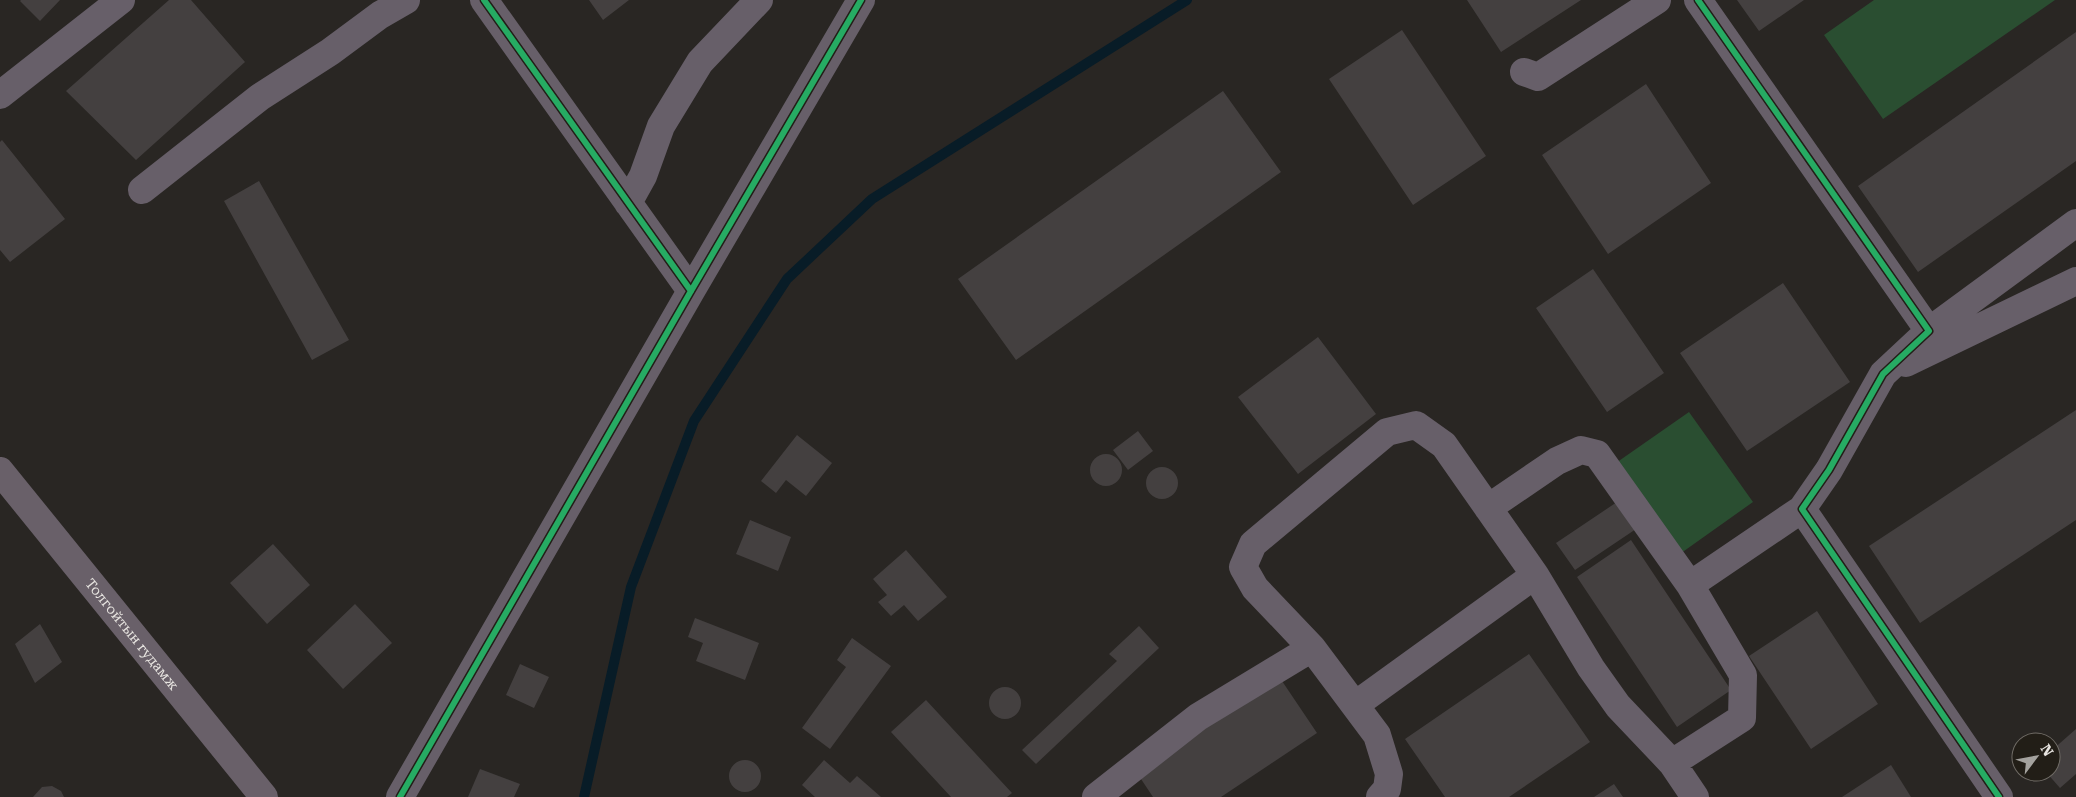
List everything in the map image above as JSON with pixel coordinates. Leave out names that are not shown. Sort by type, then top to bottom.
[{"type":"main road","name":"Толгойтын гудамж","points":[[0,471],[264,797]]},
{"type":"street","points":[[0,95],[121,0]]},
{"type":"street","points":[[142,190],[260,98],[330,52],[380,15],[406,0]]},
{"type":"street","points":[[484,0],[691,291]]},
{"type":"street","points":[[628,203],[643,176],[661,126],[700,62],[759,0]]},
{"type":"street","points":[[400,797],[861,0]]},
{"type":"street","points":[[1524,72],[1538,77],[1656,0]]},
{"type":"street","points":[[1698,0],[1928,330]]},
{"type":"street","points":[[1690,584],[1802,509],[1829,470],[1884,374],[1928,330],[2076,223]]},
{"type":"street","points":[[1884,374],[2076,281]]},
{"type":"street","points":[[1380,797],[1387,789],[1389,774],[1377,735],[1312,648],[1255,588],[1244,567],[1253,544],[1387,432],[1416,426],[1444,445],[1535,576],[1591,668],[1618,706],[1672,763],[1695,797]]},
{"type":"street","points":[[1488,508],[1557,461],[1581,450],[1597,454],[1690,584],[1743,675],[1742,718],[1672,763]]},
{"type":"street","points":[[1802,509],[1999,797]]},
{"type":"street","points":[[1355,705],[1535,576]]},
{"type":"street","points":[[1096,797],[1198,718],[1312,648]]},
{"type":"green space","points":[[1874,0],[2055,0],[1883,119],[1824,35]]},
{"type":"green space","points":[[1689,412],[1753,502],[1677,556],[1613,465]]},
{"type":"building","points":[[21,0],[60,0],[40,21]]},
{"type":"building","points":[[169,0],[191,0],[245,62],[136,160],[66,91]]},
{"type":"building","points":[[589,0],[629,0],[603,20]]},
{"type":"building","points":[[1467,0],[1581,0],[1501,52]]},
{"type":"building","points":[[1737,0],[1804,0],[1759,31]]},
{"type":"building","points":[[1402,30],[1486,156],[1413,205],[1329,79]]},
{"type":"building","points":[[2076,32],[2076,161],[1918,272],[1858,186]]},
{"type":"building","points":[[1646,84],[1711,183],[1608,254],[1542,155]]},
{"type":"building","points":[[1223,91],[1281,172],[1016,360],[958,279]]},
{"type":"building","points":[[2,140],[65,219],[10,262],[0,250],[0,142]]},
{"type":"building","points":[[259,181],[349,340],[312,360],[224,201]]},
{"type":"building","points":[[1593,269],[1664,373],[1607,412],[1536,308]]},
{"type":"building","points":[[1783,283],[1850,382],[1747,451],[1680,353]]},
{"type":"building","points":[[1318,337],[1376,414],[1298,474],[1238,397]]},
{"type":"building","points":[[2076,410],[2076,520],[1920,623],[1869,546]]},
{"type":"building","points":[[1138,431],[1153,451],[1128,470],[1113,450]]},
{"type":"building","points":[[797,435],[832,463],[806,496],[786,480],[776,493],[761,481]]},
{"type":"building","points":[[1106,454],[1117,459],[1122,470],[1117,481],[1106,486],[1095,481],[1090,470],[1095,459]]},
{"type":"building","points":[[1162,467],[1173,472],[1178,483],[1173,494],[1162,499],[1151,494],[1146,483],[1151,472]]},
{"type":"building","points":[[1617,502],[1636,529],[1575,570],[1556,543]]},
{"type":"building","points":[[750,520],[791,537],[778,571],[736,554]]},
{"type":"building","points":[[1631,540],[1731,690],[1677,727],[1577,577]]},
{"type":"building","points":[[273,544],[310,585],[267,624],[230,583]]},
{"type":"building","points":[[906,550],[947,597],[918,621],[904,605],[891,616],[878,602],[887,595],[873,579]]},
{"type":"building","points":[[355,604],[392,643],[343,689],[307,650]]},
{"type":"building","points":[[1817,611],[1878,704],[1811,749],[1749,656]]},
{"type":"building","points":[[695,618],[759,643],[745,680],[696,661],[703,643],[688,637]]},
{"type":"building","points":[[40,624],[62,662],[35,683],[15,644]]},
{"type":"building","points":[[1139,626],[1159,648],[1036,764],[1022,750],[1117,661],[1109,654]]},
{"type":"building","points":[[852,638],[891,666],[830,749],[802,728],[846,667],[837,660]]},
{"type":"building","points":[[1529,654],[1590,742],[1509,797],[1445,797],[1405,739]]},
{"type":"building","points":[[520,664],[549,677],[534,708],[506,695]]},
{"type":"building","points":[[1280,678],[1317,733],[1221,797],[1153,797],[1137,773]]},
{"type":"building","points":[[1005,687],[1016,692],[1021,703],[1016,714],[1005,719],[994,714],[989,703],[994,692]]},
{"type":"building","points":[[926,700],[1012,793],[1007,797],[951,797],[891,732]]},
{"type":"building","points":[[2076,729],[2076,774],[2060,788],[2055,782],[2061,782],[2061,742]]},
{"type":"building","points":[[745,760],[756,765],[761,776],[756,787],[745,792],[734,787],[729,776],[734,765]]},
{"type":"building","points":[[824,760],[850,783],[857,776],[881,797],[815,797],[802,785]]},
{"type":"building","points":[[1891,765],[1911,797],[1842,797]]},
{"type":"building","points":[[480,769],[520,784],[514,797],[468,797]]},
{"type":"building","points":[[1614,784],[1623,797],[1594,797]]},
{"type":"building","points":[[52,786],[61,791],[64,797],[33,797],[42,787]]},
{"type":"waterway","points":[[584,797],[631,587],[694,421],[787,279],[872,199],[1187,0]]},
{"type":"cycle path","points":[[484,0],[691,291]]},
{"type":"cycle path","points":[[400,797],[861,0]]},
{"type":"cycle path","points":[[1698,0],[1929,331],[1883,374],[1829,470],[1802,509],[1999,797]]}]
